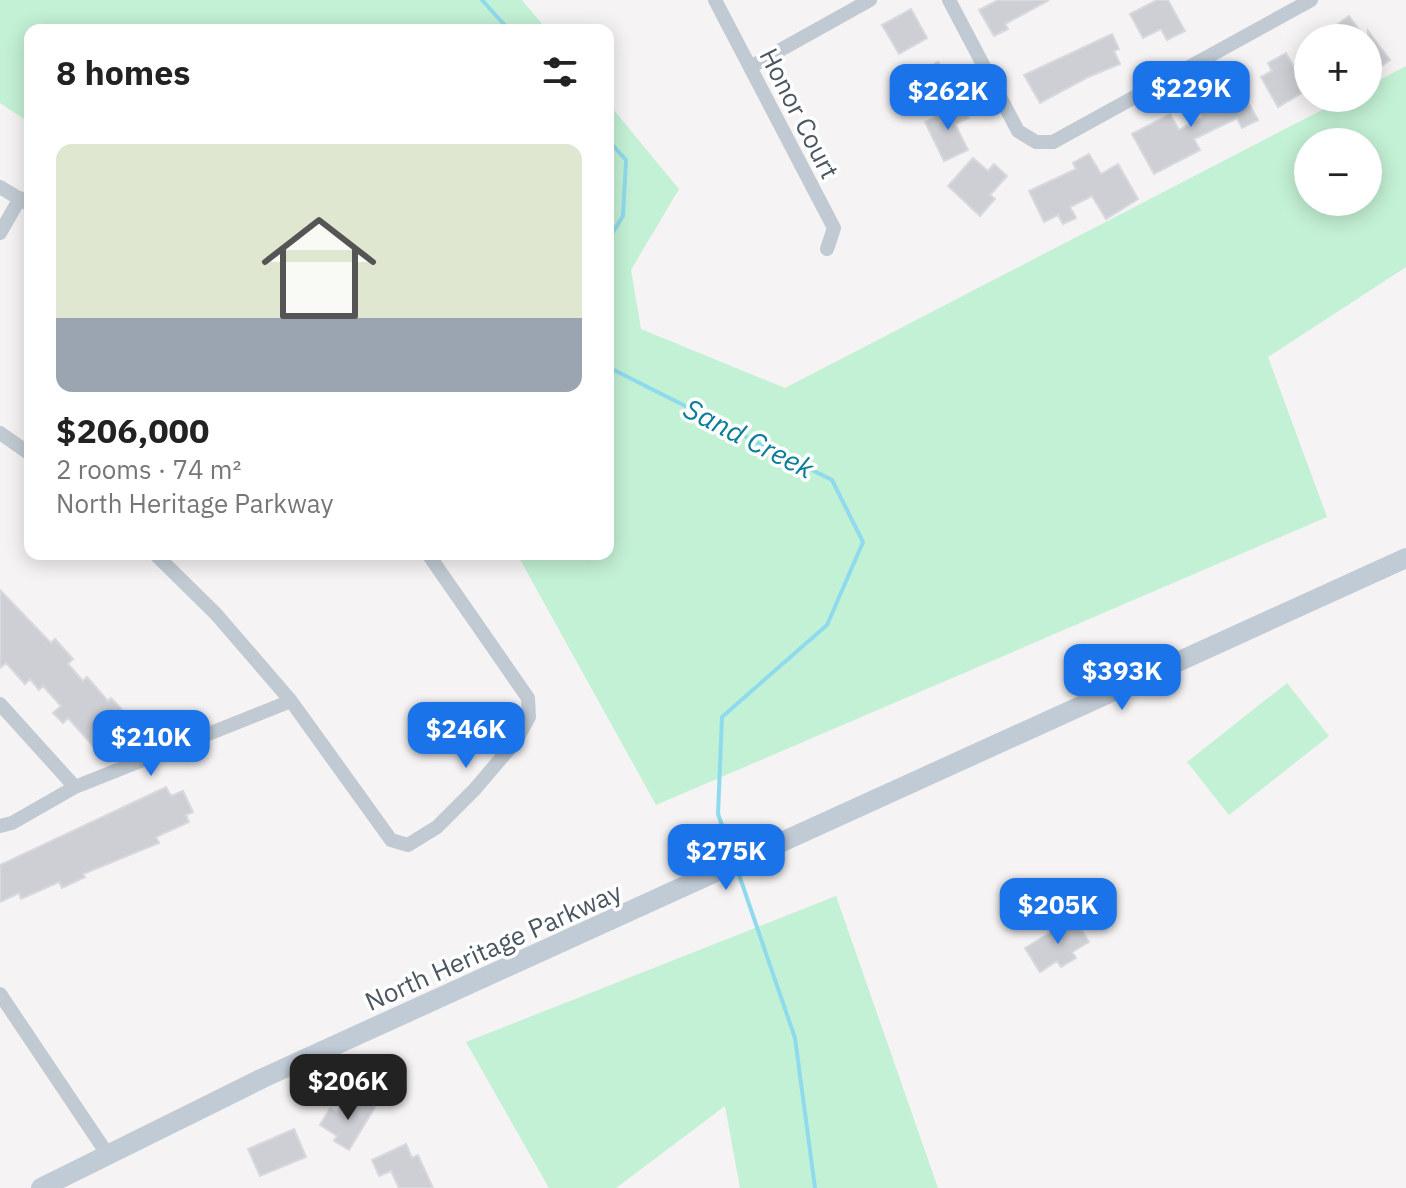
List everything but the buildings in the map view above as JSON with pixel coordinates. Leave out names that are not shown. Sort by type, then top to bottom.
[{"type":"main road","name":"North Heritage Parkway","points":[[41,1188],[263,1078],[1406,558]]},
{"type":"street","name":"Honor Court","points":[[715,0],[834,228],[827,249]]},
{"type":"street","points":[[750,67],[870,0]]},
{"type":"street","points":[[949,0],[1018,131],[1036,142],[1053,142],[1311,0]]},
{"type":"street","points":[[0,187],[24,201]]},
{"type":"street","points":[[0,233],[24,203]]},
{"type":"street","points":[[0,433],[24,450]]},
{"type":"street","points":[[161,560],[216,614],[291,701],[391,840],[408,845],[437,827],[475,789],[515,742],[529,717],[528,698],[432,560]]},
{"type":"street","points":[[0,826],[12,823],[75,787],[291,701]]},
{"type":"street","points":[[0,704],[75,787]]},
{"type":"street","points":[[0,994],[108,1155]]},
{"type":"green space","points":[[0,0],[522,0],[542,24],[24,24],[24,119],[0,103]]},
{"type":"green space","points":[[1406,66],[1406,267],[1268,357],[1327,517],[656,805],[520,560],[614,560],[614,110],[679,189],[631,270],[641,329],[785,388],[1318,112],[1382,112],[1382,79]]},
{"type":"green space","points":[[1287,683],[1329,736],[1229,815],[1187,762]]},
{"type":"green space","points":[[836,896],[938,1188],[740,1188],[725,1106],[616,1188],[549,1188],[466,1042]]},
{"type":"waterway","name":"Sand Creek","points":[[482,0],[504,24]]},
{"type":"waterway","name":"Sand Creek","points":[[614,147],[626,160],[623,216],[614,230]]},
{"type":"waterway","name":"Sand Creek","points":[[614,370],[832,480],[863,542],[827,625],[722,717],[718,814],[733,857]]},
{"type":"waterway","name":"Sand Creek","points":[[737,869],[795,1038],[815,1188]]}]
